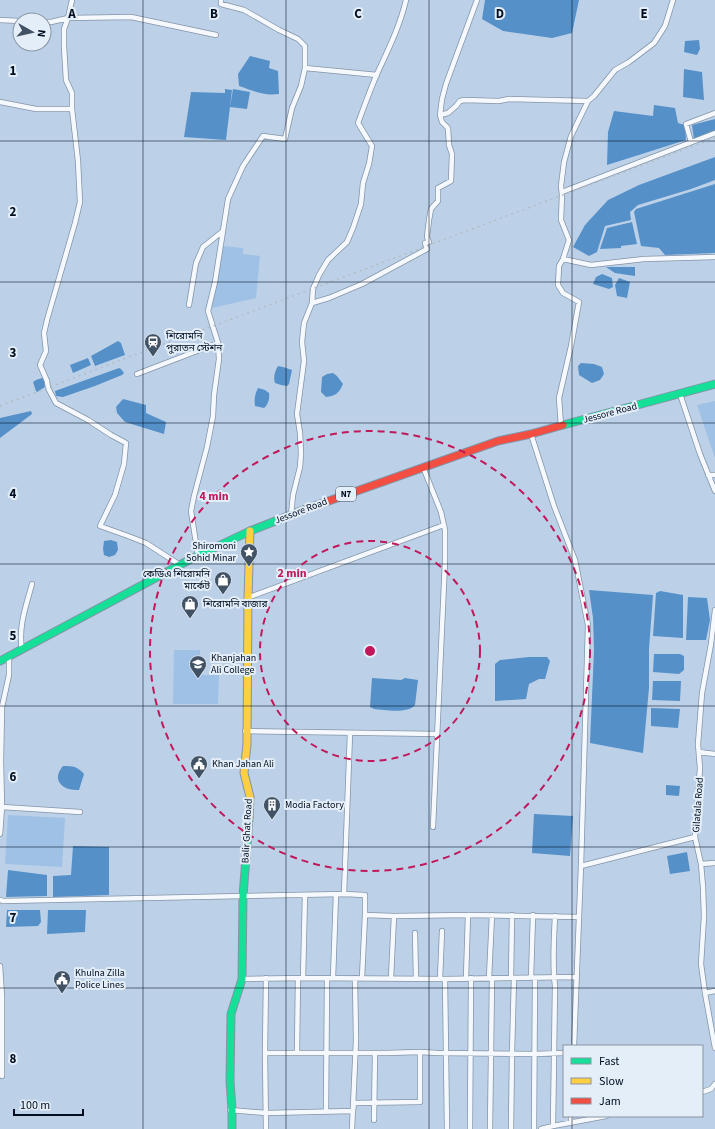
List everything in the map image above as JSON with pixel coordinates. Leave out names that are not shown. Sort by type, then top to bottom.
[{"type":"main road","name":"Jessore Road","points":[[0,661],[180,565],[249,532],[291,515],[498,441],[531,434],[715,384]]},
{"type":"main road","name":"Balir Ghat Road","points":[[230,1129],[231,1110],[228,1082],[229,1014],[241,979],[242,896],[248,798],[242,781],[246,731],[249,532]]},
{"type":"street","points":[[72,0],[64,29],[64,46],[66,80],[72,93],[80,202],[47,320],[44,333],[46,351],[40,365],[47,380],[48,388],[56,403],[126,443],[124,464],[115,495],[100,526],[146,544],[180,565]]},
{"type":"street","points":[[198,556],[191,511],[206,453],[213,416],[214,395],[219,359],[218,343],[208,311],[216,274],[228,199],[243,166],[263,136],[285,139],[292,108],[301,86],[305,68],[305,46],[298,39],[244,10],[221,4],[221,0]]},
{"type":"street","points":[[291,515],[293,495],[300,467],[301,454],[297,414],[304,361],[302,342],[304,322],[312,303],[313,289],[319,275],[328,260],[347,242],[361,204],[363,183],[369,164],[372,146],[358,123],[391,45],[406,0]]},
{"type":"street","points":[[312,303],[329,298],[362,284],[427,249],[425,243],[429,242],[427,236],[429,220],[432,209],[438,200],[438,188],[451,181],[452,154],[449,145],[448,128],[442,122],[440,115],[446,84],[477,0]]},
{"type":"street","points":[[561,426],[559,398],[579,302],[563,293],[558,284],[559,266],[563,259],[569,240],[561,220],[561,186],[564,162],[571,136],[588,101],[594,96],[615,70],[629,62],[654,43],[665,26],[673,0]]},
{"type":"street","points":[[52,22],[68,18],[131,17],[216,35]]},
{"type":"street","points":[[0,20],[12,21]]},
{"type":"street","points":[[305,68],[377,76]]},
{"type":"street","points":[[440,115],[448,113],[460,101],[464,100],[499,102],[509,99],[588,101]]},
{"type":"street","points":[[0,102],[36,109],[72,109]]},
{"type":"street","points":[[691,142],[686,124],[715,113]]},
{"type":"street","points":[[562,192],[715,133]]},
{"type":"street","points":[[189,306],[196,263],[203,247],[222,231]]},
{"type":"street","points":[[563,259],[591,265],[644,259],[715,257]]},
{"type":"street","points":[[137,374],[218,343]]},
{"type":"street","points":[[680,394],[715,491]]},
{"type":"street","points":[[531,434],[554,506],[575,560],[588,625],[574,1045]]},
{"type":"street","points":[[423,467],[441,512],[445,530],[445,561],[433,828]]},
{"type":"street","points":[[708,475],[715,475]]},
{"type":"street","points":[[247,598],[444,525]]},
{"type":"street","points":[[22,650],[20,629],[32,584]]},
{"type":"street","name":"Gilatala Road","points":[[715,610],[711,644],[702,693],[698,744],[700,768],[695,837],[701,864],[704,916],[701,964],[715,1048]]},
{"type":"street","points":[[0,834],[2,808],[2,707],[9,675],[9,657]]},
{"type":"street","points":[[246,731],[437,734]]},
{"type":"street","points":[[344,894],[350,733]]},
{"type":"street","points":[[699,752],[715,754]]},
{"type":"street","points":[[2,808],[80,812]]},
{"type":"street","points":[[581,866],[695,837]]},
{"type":"street","points":[[701,864],[715,863]]},
{"type":"street","points":[[0,900],[336,894],[365,895],[362,978]]},
{"type":"street","points":[[333,978],[336,894]]},
{"type":"street","points":[[297,1053],[304,895]]},
{"type":"street","points":[[365,915],[512,915],[579,917]]},
{"type":"street","points":[[466,978],[468,915]]},
{"type":"street","points":[[490,1129],[492,1054],[490,978],[492,915]]},
{"type":"street","points":[[511,1129],[512,915]]},
{"type":"street","points":[[391,978],[394,916]]},
{"type":"street","points":[[533,916],[534,1129]]},
{"type":"street","points":[[553,1126],[555,1053],[555,916]]},
{"type":"street","points":[[442,930],[442,979],[446,1053],[447,1129]]},
{"type":"street","points":[[415,933],[416,978]]},
{"type":"street","points":[[0,966],[2,997],[2,1076]]},
{"type":"street","points":[[241,979],[576,977]]},
{"type":"street","points":[[266,978],[266,1129]]},
{"type":"street","points":[[326,1111],[327,978]]},
{"type":"street","points":[[352,1129],[355,1053],[355,978]]},
{"type":"street","points":[[470,1129],[471,978]]},
{"type":"street","points":[[705,993],[715,991]]},
{"type":"street","points":[[353,1110],[354,1103],[420,1102],[420,1052]]},
{"type":"street","points":[[265,1053],[563,1053]]},
{"type":"street","points":[[374,1120],[375,1053]]},
{"type":"street","points":[[703,1092],[711,1089],[715,1084]]},
{"type":"street","points":[[231,1110],[266,1113],[353,1110]]},
{"type":"street","points":[[571,1117],[571,1123]]},
{"type":"street","points":[[541,1129],[601,1117]]},
{"type":"shaded area","points":[[485,0],[579,0],[572,33],[552,38],[503,31],[482,19]]},
{"type":"shaded area","points":[[699,40],[700,49],[697,55],[684,52],[685,41]]},
{"type":"shaded area","points":[[250,56],[270,61],[269,68],[278,71],[279,94],[263,94],[239,86],[238,74]]},
{"type":"shaded area","points":[[684,69],[702,72],[704,100],[683,97]]},
{"type":"shaded area","points":[[225,89],[232,90],[226,140],[184,137],[191,92],[225,93]]},
{"type":"shaded area","points":[[233,89],[250,92],[247,109],[230,107]]},
{"type":"shaded area","points":[[654,105],[675,108],[678,123],[685,125],[686,140],[607,165],[608,132],[614,111],[653,116]]},
{"type":"shaded area","points":[[715,119],[715,131],[694,139],[692,125]]},
{"type":"shaded area","points":[[715,157],[715,180],[638,205],[630,212],[631,220],[605,226],[597,252],[589,256],[573,247],[585,225],[608,200],[639,185]]},
{"type":"shaded area","points":[[715,184],[715,253],[665,255],[659,248],[641,246],[634,212],[636,209]]},
{"type":"shaded area","points":[[632,222],[637,244],[621,246],[621,248],[600,249],[607,228]]},
{"type":"shaded area","points":[[223,246],[243,248],[243,254],[260,256],[256,298],[212,308]]},
{"type":"shaded area","points":[[606,267],[635,267],[635,276],[615,273]]},
{"type":"shaded area","points":[[602,274],[612,278],[613,287],[609,289],[593,284],[596,277]]},
{"type":"shaded area","points":[[619,278],[630,282],[627,298],[617,296],[615,285]]},
{"type":"shaded area","points":[[118,341],[121,343],[125,355],[95,366],[91,356]]},
{"type":"shaded area","points":[[88,358],[91,365],[73,373],[70,365]]},
{"type":"shaded area","points":[[581,363],[594,364],[602,367],[604,374],[600,380],[592,383],[579,375],[578,366]]},
{"type":"shaded area","points":[[278,366],[292,370],[289,384],[287,386],[275,383],[274,379]]},
{"type":"shaded area","points":[[119,368],[124,373],[122,375],[63,397],[56,396],[55,391]]},
{"type":"shaded area","points":[[333,373],[343,384],[337,394],[326,397],[321,392],[322,377]]},
{"type":"shaded area","points":[[42,378],[44,379],[45,387],[37,392],[33,382]]},
{"type":"shaded area","points":[[258,388],[269,393],[267,405],[264,408],[255,406],[255,397]]},
{"type":"shaded area","points":[[123,399],[146,405],[146,413],[166,422],[164,434],[125,422],[117,413],[116,407]]},
{"type":"shaded area","points":[[715,401],[715,458],[697,405]]},
{"type":"shaded area","points":[[31,411],[32,414],[0,438],[0,418]]},
{"type":"shaded area","points":[[111,540],[117,542],[118,550],[115,555],[109,557],[104,555],[103,549],[104,541]]},
{"type":"shaded area","points":[[589,590],[653,595],[649,649],[649,688],[643,753],[590,743],[594,650],[593,618]]},
{"type":"shaded area","points":[[660,591],[683,595],[683,638],[653,636],[656,593]]},
{"type":"shaded area","points":[[688,597],[707,598],[710,620],[706,640],[686,640]]},
{"type":"shaded area","points":[[174,650],[200,650],[200,675],[219,675],[218,704],[173,704]]},
{"type":"shaded area","points":[[654,654],[680,654],[684,656],[684,670],[679,674],[653,672]]},
{"type":"shaded area","points":[[547,657],[550,661],[545,679],[539,679],[529,684],[526,699],[495,701],[495,664],[500,660]]},
{"type":"shaded area","points":[[372,678],[401,680],[405,678],[418,680],[415,705],[407,710],[396,711],[374,709],[370,707]]},
{"type":"shaded area","points":[[653,681],[681,681],[680,701],[652,700]]},
{"type":"shaded area","points":[[651,708],[680,709],[678,728],[651,726]]},
{"type":"shaded area","points":[[63,766],[75,767],[84,774],[79,790],[68,789],[60,784],[58,776],[59,771]]},
{"type":"shaded area","points":[[666,785],[680,786],[679,796],[666,795]]},
{"type":"shaded area","points":[[534,814],[573,816],[570,856],[532,853]]},
{"type":"shaded area","points":[[8,815],[65,818],[62,867],[5,864]]},
{"type":"shaded area","points":[[73,846],[109,847],[109,895],[53,897],[53,876],[71,875]]},
{"type":"shaded area","points":[[687,852],[690,871],[670,874],[667,856]]},
{"type":"shaded area","points":[[8,870],[47,875],[47,896],[6,897]]},
{"type":"shaded area","points":[[7,910],[40,910],[41,922],[38,926],[6,927]]},
{"type":"shaded area","points":[[48,910],[86,910],[85,932],[47,934]]},
{"type":"railway","points":[[0,406],[715,138]]},
{"type":"traffic: fast","points":[[563,425],[715,384]]},
{"type":"traffic: fast","points":[[0,661],[191,559],[250,531],[306,509]]},
{"type":"traffic: fast","points":[[232,1129],[230,1081],[231,1014],[242,979],[243,896],[249,818]]},
{"type":"traffic: slow","points":[[249,818],[250,797],[244,773],[247,744],[250,531]]},
{"type":"traffic: jam","points":[[306,509],[498,441],[563,425]]},
{"type":"place","name":"শিরোমনি পুরাতন স্টেশন","points":[[153,357]]},
{"type":"place","name":"Shiromoni Sohid Minar","points":[[249,567]]},
{"type":"place","name":"কেডিএ শিরোমনি মার্কেট","points":[[223,595]]},
{"type":"place","name":"শিরোমনি বাজার","points":[[190,619]]},
{"type":"place","name":"Khanjahan Ali College","points":[[198,679]]},
{"type":"place","name":"Khan Jahan Ali","points":[[199,779]]},
{"type":"place","name":"Modia Factory","points":[[272,820]]},
{"type":"place","name":"Khulna Zilla Police Lines","points":[[62,994]]}]
